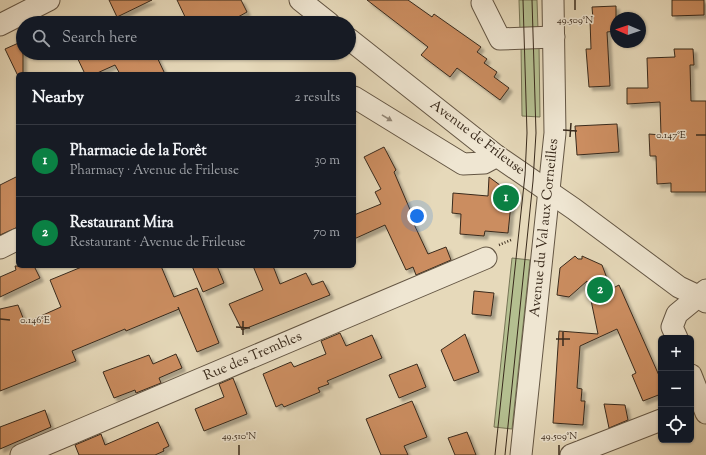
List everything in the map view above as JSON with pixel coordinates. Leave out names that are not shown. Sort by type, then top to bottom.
[{"type":"street","points":[[18,16],[49,0]]},
{"type":"street","points":[[300,0],[320,16]]},
{"type":"street","name":"Avenue du Val aux Corneilles","points":[[521,455],[555,134],[553,0]]},
{"type":"street","points":[[482,3],[500,39],[554,37]]},
{"type":"street","points":[[0,25],[16,17]]},
{"type":"street","name":"Avenue de Frileuse","points":[[356,44],[497,156],[679,287],[703,296]]},
{"type":"street","points":[[356,98],[463,164],[484,163],[497,156]]},
{"type":"street","points":[[0,248],[16,240]]},
{"type":"street","name":"Rue des Trembles","points":[[21,455],[486,258]]},
{"type":"street","points":[[676,335],[672,327],[677,314],[703,296]]},
{"type":"street","points":[[694,386],[700,409]]},
{"type":"street","points":[[571,455],[658,421]]},
{"type":"green space","points":[[519,0],[537,0],[538,30],[520,31]]},
{"type":"green space","points":[[521,46],[539,46],[540,117],[522,116]]},
{"type":"green space","points":[[512,258],[530,260],[512,429],[494,427]]},
{"type":"building","points":[[109,0],[152,0],[119,16],[117,16]]},
{"type":"building","points":[[177,0],[241,0],[247,12],[240,16],[185,16]]},
{"type":"building","points":[[367,0],[408,0],[432,17],[434,14],[481,47],[477,52],[487,59],[484,63],[497,72],[494,77],[509,88],[500,100],[457,68],[450,77],[421,55],[428,47]]},
{"type":"building","points":[[672,0],[704,0],[704,15],[672,16]]},
{"type":"building","points":[[616,6],[616,12],[610,12],[610,32],[607,32],[610,86],[589,87],[586,49],[591,49],[590,20],[593,19],[592,7]]},
{"type":"building","points":[[16,44],[16,60],[23,60],[23,72],[16,72],[5,49]]},
{"type":"building","points":[[674,49],[693,49],[694,65],[690,65],[691,101],[706,101],[706,192],[671,192],[671,183],[657,184],[656,156],[650,156],[649,134],[661,135],[660,102],[627,104],[627,88],[648,88],[647,58],[675,57]]},
{"type":"building","points":[[78,60],[158,60],[164,72],[119,72],[115,65],[99,72],[84,72]]},
{"type":"building","points":[[617,124],[619,152],[577,155],[575,126]]},
{"type":"building","points":[[384,147],[396,170],[394,172],[414,219],[412,220],[428,254],[446,247],[451,260],[416,275],[413,267],[406,270],[385,225],[356,238],[356,214],[381,204],[375,192],[381,189],[364,157]]},
{"type":"building","points":[[16,177],[16,228],[0,235],[0,185]]},
{"type":"building","points":[[489,177],[512,194],[508,233],[485,231],[484,236],[460,234],[461,214],[452,213],[453,193],[488,196]]},
{"type":"building","points":[[575,256],[578,259],[582,259],[582,256],[602,265],[611,289],[619,285],[658,373],[658,395],[643,401],[632,375],[636,373],[617,329],[580,346],[577,388],[582,389],[581,401],[585,401],[583,425],[553,423],[559,331],[598,334],[587,281],[569,297],[557,295],[560,268]]},
{"type":"building","points":[[15,266],[16,268],[35,268],[40,278],[0,297],[0,277],[16,270]]},
{"type":"building","points":[[79,268],[162,268],[174,297],[197,288],[219,343],[197,352],[179,309],[72,351],[76,361],[0,391],[0,309],[18,305],[25,323],[61,307],[50,280]]},
{"type":"building","points":[[193,268],[218,268],[224,283],[203,292]]},
{"type":"building","points":[[254,268],[274,268],[280,284],[306,273],[312,285],[323,281],[330,295],[242,330],[229,304],[263,290]]},
{"type":"building","points":[[474,291],[494,293],[491,316],[472,314]]},
{"type":"building","points":[[340,333],[346,346],[372,335],[382,358],[327,381],[329,384],[318,388],[320,392],[284,407],[282,404],[276,407],[263,374],[291,362],[294,367],[326,354],[321,341]]},
{"type":"building","points":[[465,334],[479,372],[454,381],[441,350]]},
{"type":"building","points":[[176,354],[182,368],[159,378],[161,383],[136,393],[135,390],[114,398],[103,372],[149,355],[153,364]]},
{"type":"building","points":[[417,364],[426,387],[399,398],[389,375]]},
{"type":"building","points":[[233,378],[247,414],[204,431],[195,409],[224,397],[219,384]]},
{"type":"building","points":[[412,401],[427,437],[404,446],[408,455],[381,455],[366,419]]},
{"type":"building","points":[[604,404],[625,405],[628,420],[609,428]]},
{"type":"building","points":[[45,410],[51,427],[0,449],[0,427]]},
{"type":"building","points":[[158,422],[169,446],[163,449],[164,451],[155,455],[79,455],[75,445],[101,434],[105,445]]},
{"type":"building","points":[[467,432],[476,455],[455,455],[448,438]]},
{"type":"tram line","points":[[495,455],[525,175],[527,133],[523,0]]},
{"type":"tram line","points":[[505,455],[533,181],[536,133],[532,0]]},
{"type":"place","name":"Pharmacie de la Forêt","points":[[506,198]]},
{"type":"place","name":"Restaurant Mira","points":[[600,290]]}]
